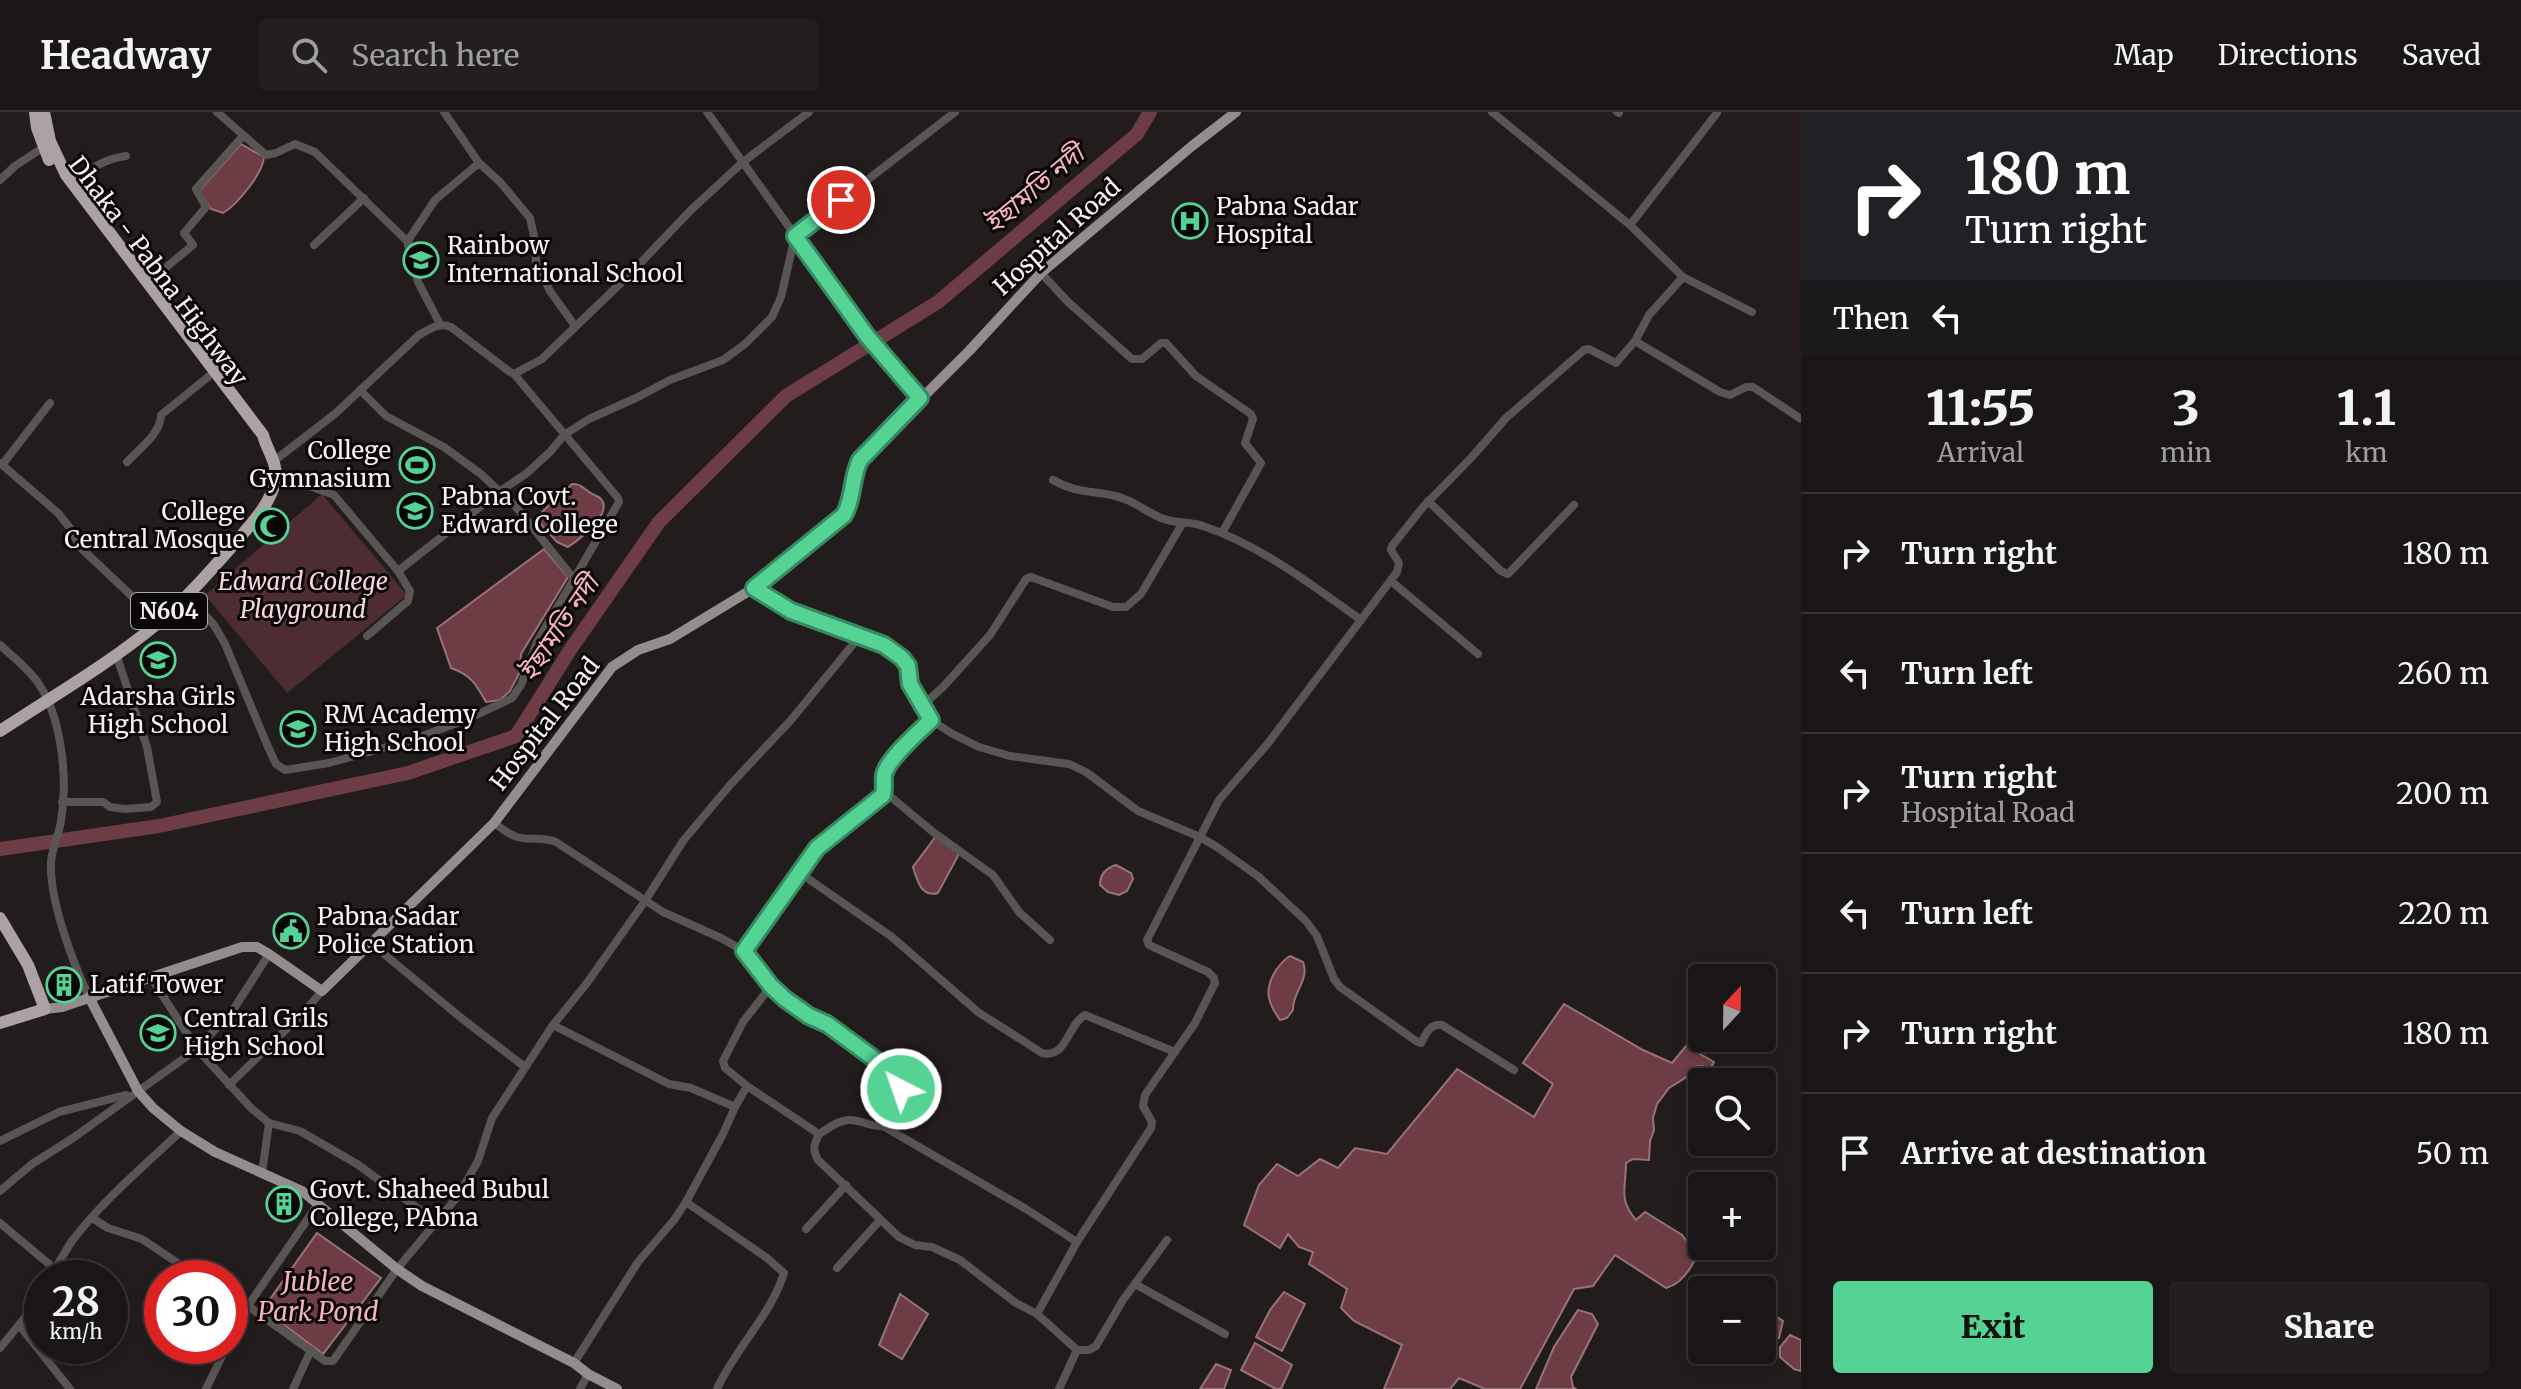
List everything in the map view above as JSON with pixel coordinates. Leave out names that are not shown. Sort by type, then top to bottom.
[{"type":"highway","name":"Dhaka - Pabna Highway","points":[[35,112],[67,191],[256,439],[265,446]]},
{"type":"highway","name":"Dhaka - Pabna Highway","points":[[44,112],[47,144],[73,184],[263,435],[265,446],[274,461],[276,481]]},
{"type":"highway","name":"N604","points":[[0,731],[159,622],[254,521],[276,481]]},
{"type":"highway","points":[[0,918],[28,965],[45,1009],[0,1023]]},
{"type":"main road","name":"Hospital Road","points":[[322,991],[494,823],[612,667],[638,650],[670,639],[754,588],[844,515],[850,505],[855,470],[860,460],[970,350],[1041,273],[1236,112]]},
{"type":"main road","points":[[45,1009],[62,1007],[242,947],[257,947],[322,991]]},
{"type":"main road","points":[[89,997],[136,1092],[181,1131],[215,1152],[302,1191],[422,1286],[574,1363],[617,1389]]},
{"type":"street","points":[[217,112],[266,155],[295,144],[315,152],[364,198],[408,242],[418,282],[440,324]]},
{"type":"street","points":[[444,112],[479,163],[500,182],[530,218],[535,237],[536,263],[550,291],[575,326]]},
{"type":"street","points":[[707,112],[867,336],[920,398]]},
{"type":"street","points":[[514,374],[542,359],[691,210],[743,162],[809,112]]},
{"type":"street","points":[[398,571],[527,473],[564,435],[589,419],[670,380],[723,360],[745,344],[772,317],[781,297],[795,236],[955,112]]},
{"type":"street","points":[[1492,112],[1630,225],[1683,277],[1752,312]]},
{"type":"street","points":[[1630,225],[1717,113]]},
{"type":"street","points":[[147,283],[192,246],[184,233],[206,207],[196,189],[243,136]]},
{"type":"street","points":[[0,180],[47,144]]},
{"type":"street","points":[[73,184],[98,163],[126,156]]},
{"type":"street","points":[[408,242],[435,200],[479,163]]},
{"type":"street","points":[[314,245],[364,198]]},
{"type":"street","points":[[1041,273],[1068,302],[1132,359],[1142,359],[1161,343],[1166,343],[1196,376],[1251,414],[1253,419],[1245,443],[1261,463],[1222,533]]},
{"type":"street","points":[[1037,1314],[1077,1242],[1151,1128],[1152,1122],[1143,1101],[1195,1023],[1215,980],[1208,972],[1149,945],[1147,940],[1219,800],[1269,742],[1391,581],[1399,567],[1392,546],[1428,501],[1506,418],[1584,350],[1592,350],[1616,363],[1635,341],[1649,315],[1683,277]]},
{"type":"street","points":[[186,594],[214,625],[225,644],[276,764],[285,770],[329,763],[409,741],[512,698],[521,685],[537,642],[619,502],[514,374],[468,338],[440,324],[419,335],[336,413],[274,461]]},
{"type":"street","points":[[1635,341],[1720,392],[1730,395],[1753,387],[1801,419]]},
{"type":"street","points":[[127,462],[157,430],[161,415],[208,377]]},
{"type":"street","points":[[360,390],[386,416],[444,447],[482,475],[517,508],[574,579]]},
{"type":"street","points":[[50,403],[1,464],[58,513],[80,547],[159,622]]},
{"type":"street","points":[[1053,480],[1071,489],[1115,496],[1161,518],[1200,525],[1222,533],[1284,567],[1361,620]]},
{"type":"street","points":[[276,481],[304,484],[334,495],[398,571],[410,591],[408,601],[367,636]]},
{"type":"street","points":[[1428,501],[1501,571],[1508,574],[1574,505]]},
{"type":"street","points":[[922,706],[990,635],[1026,579],[1031,577],[1113,607],[1126,607],[1141,594],[1182,524]]},
{"type":"street","points":[[1391,581],[1478,654]]},
{"type":"street","points":[[754,588],[791,611],[884,645],[908,666],[910,684],[931,720],[979,747],[1010,756],[1069,764],[1086,772],[1138,811],[1200,837],[1259,877],[1306,921],[1317,936],[1340,987],[1416,1041],[1421,1043],[1431,1026],[1442,1025],[1514,1070]]},
{"type":"street","points":[[248,1317],[311,1350],[325,1361],[333,1361],[397,1269],[458,1196],[478,1161],[492,1118],[553,1025],[645,901],[683,841],[791,720],[859,637]]},
{"type":"street","points":[[0,645],[39,683],[58,727],[62,751],[62,802],[51,861],[52,891],[73,963],[89,997]]},
{"type":"street","points":[[62,802],[103,802],[110,807],[125,809],[151,807],[157,802],[147,747],[116,654]]},
{"type":"street","points":[[744,951],[817,848],[885,792],[885,772],[931,720]]},
{"type":"street","points":[[885,792],[933,832],[993,875],[1019,912],[1050,940]]},
{"type":"street","points":[[494,823],[513,836],[542,837],[556,842],[645,901],[683,923],[744,951],[785,999],[827,1024],[897,1076],[901,1089],[883,1126]]},
{"type":"street","points":[[800,873],[892,937],[978,1012],[1042,1053],[1052,1054],[1061,1049],[1076,1022],[1085,1015],[1175,1052]]},
{"type":"street","points":[[372,944],[525,1067]]},
{"type":"street","points":[[0,1191],[32,1164],[197,1049],[233,1010],[269,954]]},
{"type":"street","points":[[150,976],[197,1049],[251,1108],[269,1123],[300,1131],[338,1153],[438,1223]]},
{"type":"street","points":[[771,986],[743,1022],[723,1061],[725,1068],[819,1134]]},
{"type":"street","points":[[229,1085],[322,991]]},
{"type":"street","points":[[553,1025],[669,1084],[691,1088],[735,1107]]},
{"type":"street","points":[[574,1363],[638,1262],[686,1202],[747,1086]]},
{"type":"street","points":[[0,1140],[59,1112],[136,1092]]},
{"type":"street","points":[[1077,1242],[883,1126],[843,1121],[819,1134],[813,1146],[818,1160],[880,1220],[908,1242],[932,1247],[960,1260],[1016,1303],[1037,1314],[1077,1350],[1089,1350],[1096,1346],[1167,1240]]},
{"type":"street","points":[[262,1173],[269,1123]]},
{"type":"street","points":[[61,1260],[73,1241],[123,1184],[181,1131]]},
{"type":"street","points":[[806,1229],[846,1185]]},
{"type":"street","points":[[686,1202],[784,1273],[763,1315],[717,1389]]},
{"type":"street","points":[[248,1307],[318,1204]]},
{"type":"street","points":[[92,1218],[108,1228],[142,1239],[173,1260]]},
{"type":"street","points":[[837,1268],[880,1220]]},
{"type":"street","points":[[0,1223],[38,1260]]},
{"type":"street","points":[[1135,1284],[1225,1334]]},
{"type":"street","points":[[0,1348],[24,1317]]},
{"type":"street","points":[[19,1325],[70,1389]]},
{"type":"street","points":[[293,1389],[311,1350]]},
{"type":"street","points":[[1059,1389],[1077,1350]]},
{"type":"street","points":[[206,1389],[218,1364]]},
{"type":"street","points":[[580,1389],[588,1374]]},
{"type":"green space","name":"Edward College Playground","points":[[322,494],[407,595],[287,693],[205,595]]},
{"type":"water","points":[[241,144],[264,157],[263,164],[248,188],[229,209],[223,213],[211,209],[199,191]]},
{"type":"water","points":[[572,484],[600,498],[603,510],[594,525],[568,547],[557,542],[538,521],[542,512]]},
{"type":"water","points":[[544,549],[568,577],[521,654],[520,672],[510,691],[500,700],[486,702],[472,681],[451,668],[437,628]]},
{"type":"water","points":[[936,836],[960,852],[938,893],[932,894],[921,887],[913,867]]},
{"type":"water","points":[[1116,865],[1131,873],[1133,879],[1127,891],[1119,895],[1108,892],[1100,885],[1104,872]]},
{"type":"water","points":[[1290,956],[1303,962],[1305,969],[1293,1010],[1287,1018],[1280,1020],[1270,1002],[1269,990],[1276,970]]},
{"type":"water","points":[[1564,1004],[1643,1050],[1672,1063],[1686,1046],[1688,1052],[1696,1052],[1714,1062],[1711,1068],[1688,1068],[1685,1078],[1669,1088],[1657,1104],[1653,1118],[1649,1160],[1633,1159],[1626,1163],[1624,1193],[1630,1213],[1636,1220],[1645,1212],[1682,1235],[1688,1243],[1688,1260],[1695,1260],[1681,1279],[1666,1288],[1615,1255],[1593,1286],[1574,1289],[1520,1389],[1485,1389],[1459,1378],[1450,1389],[1384,1389],[1402,1345],[1354,1321],[1341,1308],[1347,1289],[1309,1264],[1313,1252],[1299,1247],[1288,1234],[1280,1248],[1244,1225],[1259,1185],[1277,1164],[1298,1176],[1320,1159],[1338,1168],[1355,1148],[1387,1154],[1457,1069],[1534,1117],[1553,1084],[1523,1063]]},
{"type":"water","name":"Jublee Park Pond","points":[[317,1233],[381,1278],[323,1354],[263,1309]]},
{"type":"water","points":[[1284,1292],[1305,1304],[1282,1351],[1256,1337]]},
{"type":"water","points":[[900,1294],[928,1314],[902,1359],[879,1345]]},
{"type":"water","points":[[1578,1310],[1592,1314],[1598,1324],[1571,1377],[1576,1389],[1536,1389],[1554,1347]]},
{"type":"water","points":[[1776,1316],[1783,1321],[1776,1340]]},
{"type":"water","points":[[1790,1335],[1801,1340],[1801,1371],[1780,1357],[1780,1347]]},
{"type":"water","points":[[1255,1343],[1292,1365],[1281,1389],[1241,1370]]},
{"type":"water","points":[[1216,1364],[1231,1370],[1224,1389],[1200,1389]]},
{"type":"waterway","name":"ইছামতি নদী","points":[[0,849],[159,826],[408,773],[516,736],[570,650],[659,522],[786,396],[938,302],[1137,134],[1150,112]]},
{"type":"place","name":"Pabna Sadar Hospital","points":[[1190,221]]},
{"type":"place","name":"Rainbow International School","points":[[421,260]]},
{"type":"place","name":"College Gymnasium","points":[[417,465]]},
{"type":"place","name":"Pabna Covt. Edward College","points":[[415,511]]},
{"type":"place","name":"College Central Mosque","points":[[271,526]]},
{"type":"place","name":"Adarsha Girls High School","points":[[158,660]]},
{"type":"place","name":"RM Academy High School","points":[[298,729]]},
{"type":"place","name":"Pabna Sadar Police Station","points":[[291,931]]},
{"type":"place","name":"Latif Tower","points":[[64,985]]},
{"type":"place","name":"Central Grils High School","points":[[158,1033]]},
{"type":"place","name":"Govt. Shaheed Bubul College, PAbna","points":[[284,1204]]},
{"type":"route","points":[[841,200],[795,236],[867,336],[920,398],[860,460],[855,470],[850,505],[844,515],[754,588],[791,611],[884,645],[902,658],[908,666],[910,684],[916,698],[931,720],[885,772],[883,795],[817,848],[744,951],[785,999],[827,1024],[888,1069],[901,1082],[901,1089]]}]
